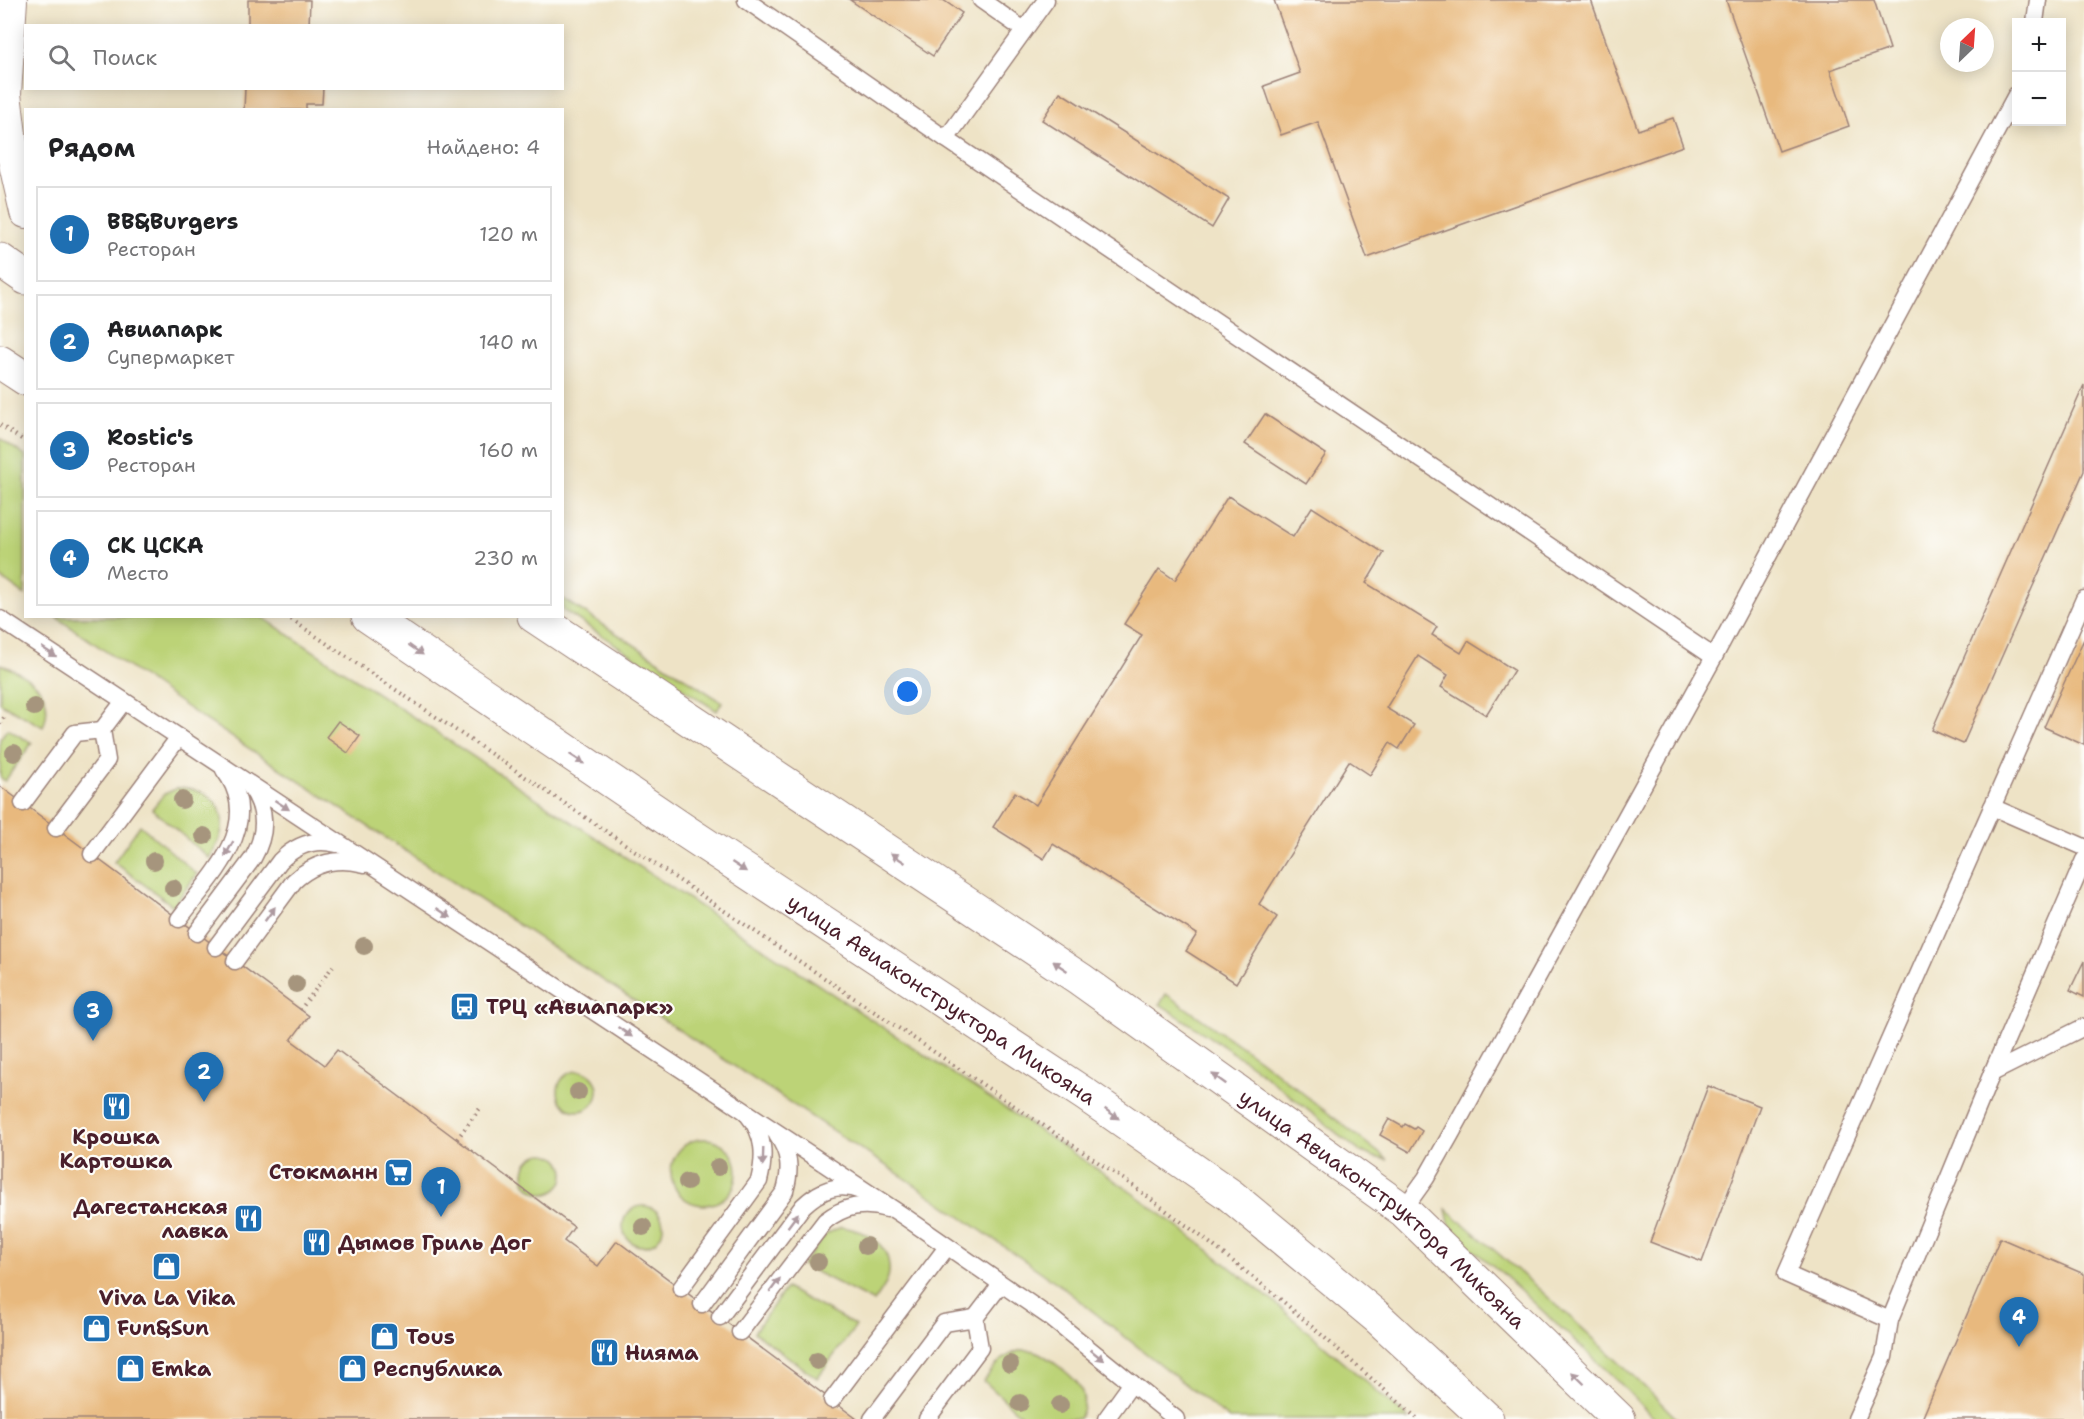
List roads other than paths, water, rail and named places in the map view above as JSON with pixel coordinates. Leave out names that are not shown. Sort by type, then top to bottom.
[{"type":"street","points":[[11,0],[5,94],[12,151],[24,203]]},
{"type":"street","points":[[0,260],[24,277]]},
{"type":"street","points":[[0,362],[24,378]]},
{"type":"street","name":"улица Авиаконструктора Микояна","points":[[371,618],[684,831],[1086,1095],[1230,1195],[1377,1317],[1487,1419]]},
{"type":"street","name":"улица Авиаконструктора Микояна","points":[[537,618],[1080,979],[1403,1210],[1619,1419]]},
{"type":"lane","points":[[746,0],[946,139],[1714,657]]},
{"type":"lane","points":[[981,0],[1024,30]]},
{"type":"lane","points":[[946,139],[1046,0]]},
{"type":"lane","points":[[2036,18],[2038,0]]},
{"type":"lane","points":[[1403,1210],[1426,1178],[1451,1134],[1714,657],[2012,102]]},
{"type":"lane","points":[[1890,1320],[1786,1274],[2084,599]]},
{"type":"lane","points":[[0,619],[905,1217],[1051,1318],[1176,1419]]},
{"type":"lane","points":[[23,803],[75,733],[102,730],[124,701]]},
{"type":"lane","points":[[56,828],[107,760],[102,730]]},
{"type":"lane","points":[[92,854],[179,737]]},
{"type":"lane","points":[[179,919],[226,855],[240,818],[238,794],[232,781],[212,760]]},
{"type":"lane","points":[[197,933],[259,847],[264,825],[261,804],[251,787],[242,779]]},
{"type":"lane","points":[[1992,807],[2084,847]]},
{"type":"lane","points":[[216,947],[280,861],[288,854],[304,845],[321,841],[340,845],[350,850]]},
{"type":"lane","points":[[1856,1419],[1884,1357],[1890,1320],[1992,1073],[2084,860]]},
{"type":"lane","points":[[235,961],[303,872],[314,866],[335,861],[357,862],[377,868]]},
{"type":"lane","points":[[1992,1073],[2084,1027]]},
{"type":"lane","points":[[681,1288],[759,1181],[763,1146],[755,1123],[738,1107]]},
{"type":"lane","points":[[702,1304],[784,1191],[789,1170],[786,1149],[776,1134],[767,1126]]},
{"type":"lane","points":[[720,1317],[810,1199],[829,1189],[847,1187],[877,1199]]},
{"type":"lane","points":[[740,1332],[816,1231],[834,1214],[857,1205],[869,1205],[905,1217]]},
{"type":"lane","points":[[832,1400],[947,1247]]},
{"type":"lane","points":[[872,1419],[944,1323],[975,1318],[1001,1284]]},
{"type":"lane","points":[[927,1419],[980,1348],[975,1318]]},
{"type":"lane","points":[[1106,1419],[1132,1383]]},
{"type":"place","name":"ТРЦ «Авиапарк»","points":[[465,1007]]},
{"type":"place","name":"Rostic's","points":[[93,1041]]},
{"type":"place","name":"Авиапарк","points":[[204,1102]]},
{"type":"place","name":"Крошка Картошка","points":[[116,1106]]},
{"type":"place","name":"Стокманн","points":[[399,1172]]},
{"type":"place","name":"BB&Burgers","points":[[441,1217]]},
{"type":"place","name":"Дагестанская лавка","points":[[249,1219]]},
{"type":"place","name":"Дымов Гриль Дог","points":[[317,1243]]},
{"type":"place","name":"Viva La Vika","points":[[167,1267]]},
{"type":"place","name":"Fun&Sun","points":[[96,1328]]},
{"type":"place","name":"Tous","points":[[385,1337]]},
{"type":"place","name":"СК ЦСКА","points":[[2019,1347]]},
{"type":"place","name":"Нияма","points":[[604,1353]]},
{"type":"place","name":"Emka","points":[[130,1369]]},
{"type":"place","name":"Республика","points":[[352,1369]]}]
